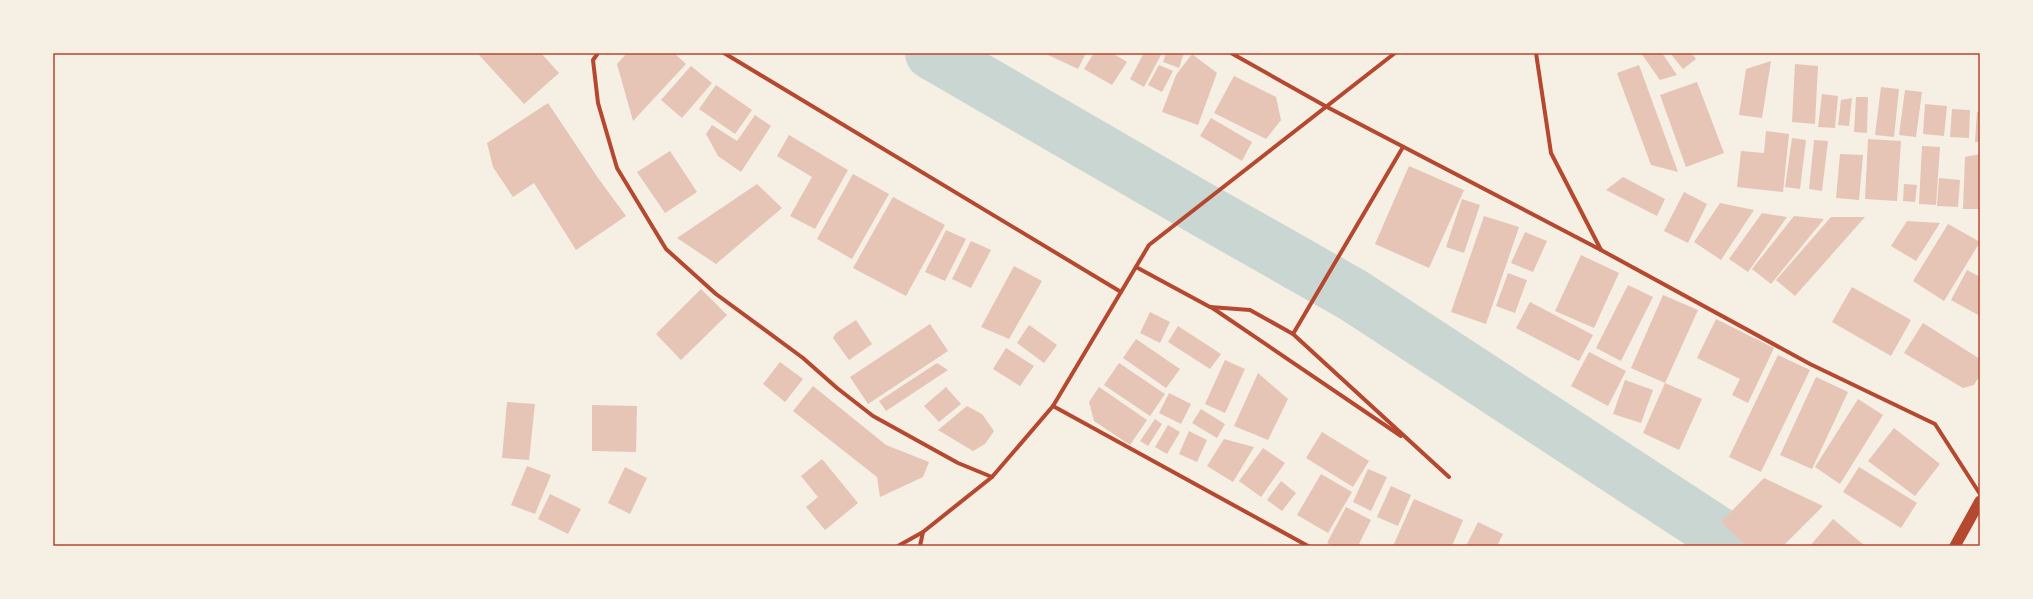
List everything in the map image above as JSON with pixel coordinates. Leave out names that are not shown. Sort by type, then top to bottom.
[{"type":"highway","points":[[1955,546],[1980,501]]},
{"type":"street","points":[[598,53],[593,60],[598,103],[617,168],[666,249],[716,294],[803,358],[872,416],[958,462],[992,477]]},
{"type":"street","points":[[724,53],[1121,292]]},
{"type":"street","points":[[1231,53],[1327,107],[1601,250],[1810,364],[1935,424],[1980,494]]},
{"type":"street","points":[[898,546],[923,532],[992,477],[1053,406],[1149,245],[1395,53]]},
{"type":"street","points":[[1536,53],[1551,153],[1601,250]]},
{"type":"street","points":[[1293,334],[1403,147]]},
{"type":"street","points":[[1136,267],[1210,307],[1412,443]]},
{"type":"street","points":[[1210,307],[1250,310],[1293,334],[1449,477]]},
{"type":"street","points":[[1053,406],[1308,546]]},
{"type":"street","points":[[920,546],[923,532]]},
{"type":"building","points":[[481,53],[541,53],[559,73],[524,104],[479,55]]},
{"type":"building","points":[[627,53],[674,53],[686,64],[633,121],[617,64]]},
{"type":"building","points":[[1049,53],[1086,53],[1078,69],[1048,55]]},
{"type":"building","points":[[1094,53],[1112,53],[1127,62],[1112,85],[1084,69]]},
{"type":"building","points":[[1144,53],[1162,53],[1144,87],[1130,79]]},
{"type":"building","points":[[1166,53],[1184,53],[1179,68],[1163,62]]},
{"type":"building","points":[[1641,53],[1662,53],[1677,75],[1660,80]]},
{"type":"building","points":[[1670,53],[1691,53],[1696,59],[1683,69]]},
{"type":"building","points":[[1192,54],[1217,73],[1198,125],[1162,112],[1176,75]]},
{"type":"building","points":[[1771,61],[1762,118],[1739,115],[1746,69]]},
{"type":"building","points":[[1795,64],[1818,66],[1815,124],[1792,122]]},
{"type":"building","points":[[1159,65],[1173,71],[1162,92],[1148,85]]},
{"type":"building","points":[[1639,65],[1678,172],[1651,165],[1617,73]]},
{"type":"building","points":[[691,66],[712,83],[682,118],[661,100]]},
{"type":"building","points":[[1234,76],[1276,97],[1281,120],[1266,139],[1214,113]]},
{"type":"building","points":[[1697,82],[1724,153],[1686,167],[1660,95]]},
{"type":"building","points":[[716,85],[752,110],[735,134],[699,109]]},
{"type":"building","points":[[1881,87],[1899,89],[1894,137],[1875,135]]},
{"type":"building","points":[[1905,90],[1922,92],[1916,137],[1899,135]]},
{"type":"building","points":[[1822,94],[1838,96],[1835,128],[1818,127]]},
{"type":"building","points":[[1856,97],[1868,97],[1867,133],[1854,132]]},
{"type":"building","points":[[1852,98],[1849,126],[1838,125],[1841,100]]},
{"type":"building","points":[[548,103],[598,178],[626,216],[576,250],[534,183],[513,197],[493,167],[487,143]]},
{"type":"building","points":[[1925,104],[1947,106],[1944,136],[1923,134]]},
{"type":"building","points":[[1952,109],[1970,110],[1969,138],[1950,137]]},
{"type":"building","points":[[1977,112],[1980,112],[1980,142],[1975,142]]},
{"type":"building","points":[[755,115],[771,126],[741,172],[718,156],[706,134],[712,125],[737,141]]},
{"type":"building","points":[[1211,118],[1252,142],[1242,161],[1200,136]]},
{"type":"building","points":[[1766,131],[1789,134],[1783,192],[1737,187],[1741,151],[1764,153]]},
{"type":"building","points":[[789,135],[848,170],[815,229],[790,216],[812,177],[777,156]]},
{"type":"building","points":[[1792,138],[1806,140],[1800,189],[1785,187]]},
{"type":"building","points":[[1868,139],[1901,141],[1897,201],[1865,199]]},
{"type":"building","points":[[1814,140],[1828,141],[1822,191],[1809,189]]},
{"type":"building","points":[[1922,146],[1940,147],[1936,205],[1919,204]]},
{"type":"building","points":[[670,151],[697,192],[665,213],[637,172]]},
{"type":"building","points":[[1840,154],[1863,155],[1859,200],[1836,198]]},
{"type":"building","points":[[1980,154],[1980,209],[1963,209],[1965,157]]},
{"type":"building","points":[[1409,166],[1464,190],[1429,268],[1375,244]]},
{"type":"building","points":[[853,174],[889,194],[852,259],[817,239]]},
{"type":"building","points":[[1623,177],[1665,199],[1657,216],[1606,190]]},
{"type":"building","points":[[1939,178],[1960,180],[1958,207],[1937,206]]},
{"type":"building","points":[[757,184],[782,208],[716,264],[677,238]]},
{"type":"building","points":[[1904,184],[1917,185],[1915,202],[1903,201]]},
{"type":"building","points":[[1684,192],[1707,204],[1688,243],[1664,231]]},
{"type":"building","points":[[893,197],[945,225],[906,296],[853,268]]},
{"type":"building","points":[[1462,199],[1480,205],[1464,253],[1446,247]]},
{"type":"building","points":[[1720,203],[1754,210],[1721,260],[1694,242]]},
{"type":"building","points":[[1762,213],[1787,217],[1748,272],[1729,259]]},
{"type":"building","points":[[1484,216],[1519,227],[1486,324],[1451,312]]},
{"type":"building","points":[[1794,216],[1824,219],[1771,284],[1752,269]]},
{"type":"building","points":[[1831,217],[1865,217],[1795,296],[1776,280]]},
{"type":"building","points":[[1907,221],[1940,223],[1916,261],[1891,246]]},
{"type":"building","points":[[1948,224],[1980,242],[1944,301],[1913,281]]},
{"type":"building","points":[[946,230],[966,239],[945,281],[925,272]]},
{"type":"building","points":[[1525,232],[1547,241],[1533,272],[1511,263]]},
{"type":"building","points":[[971,241],[991,250],[971,288],[952,279]]},
{"type":"building","points":[[1581,255],[1619,273],[1594,328],[1555,311]]},
{"type":"building","points":[[1014,266],[1042,281],[1009,339],[981,327]]},
{"type":"building","points":[[1967,270],[1980,277],[1980,316],[1951,300]]},
{"type":"building","points":[[1508,273],[1527,280],[1515,313],[1496,306]]},
{"type":"building","points":[[1628,285],[1653,297],[1621,361],[1596,348]]},
{"type":"building","points":[[1852,287],[1911,320],[1891,356],[1832,322]]},
{"type":"building","points":[[701,289],[727,315],[681,360],[656,334]]},
{"type":"building","points":[[1663,295],[1698,310],[1665,383],[1631,368]]},
{"type":"building","points":[[1530,302],[1593,335],[1579,361],[1516,328]]},
{"type":"building","points":[[1150,312],[1170,322],[1160,343],[1140,333]]},
{"type":"building","points":[[1716,319],[1774,348],[1748,403],[1732,395],[1740,379],[1697,358]]},
{"type":"building","points":[[856,320],[872,344],[849,360],[833,338],[836,333]]},
{"type":"building","points":[[1923,323],[1980,359],[1980,375],[1974,385],[1963,388],[1904,353]]},
{"type":"building","points":[[930,324],[948,351],[868,404],[850,377]]},
{"type":"building","points":[[1029,325],[1057,345],[1044,363],[1017,343]]},
{"type":"building","points":[[1178,326],[1221,354],[1210,369],[1168,342]]},
{"type":"building","points":[[1136,339],[1180,369],[1166,388],[1123,358]]},
{"type":"building","points":[[1006,348],[1034,366],[1020,386],[993,369]]},
{"type":"building","points":[[1589,352],[1626,371],[1608,406],[1571,386]]},
{"type":"building","points":[[1778,355],[1810,370],[1761,472],[1729,457]]},
{"type":"building","points":[[1225,360],[1245,369],[1225,413],[1205,404]]},
{"type":"building","points":[[780,362],[803,379],[785,402],[763,384]]},
{"type":"building","points":[[937,363],[948,370],[886,411],[879,401]]},
{"type":"building","points":[[1119,363],[1165,394],[1150,416],[1104,385]]},
{"type":"building","points":[[1258,373],[1288,399],[1268,440],[1234,426]]},
{"type":"building","points":[[1816,377],[1848,392],[1812,469],[1780,455]]},
{"type":"building","points":[[1625,380],[1653,390],[1641,423],[1613,414]]},
{"type":"building","points":[[1665,383],[1702,399],[1679,450],[1643,433]]},
{"type":"building","points":[[813,386],[886,445],[929,462],[923,477],[880,497],[877,477],[793,411]]},
{"type":"building","points":[[946,387],[961,404],[939,422],[924,406]]},
{"type":"building","points":[[1099,387],[1147,420],[1130,445],[1094,421],[1089,402]]},
{"type":"building","points":[[1169,393],[1191,404],[1181,424],[1159,413]]},
{"type":"building","points":[[1858,399],[1883,415],[1840,484],[1815,467]]},
{"type":"building","points":[[507,402],[535,404],[529,460],[502,458]]},
{"type":"building","points":[[592,405],[637,406],[636,452],[592,451]]},
{"type":"building","points":[[967,406],[982,414],[994,431],[985,444],[973,451],[938,430]]},
{"type":"building","points":[[1201,409],[1225,424],[1217,438],[1192,423]]},
{"type":"building","points":[[1155,419],[1162,424],[1148,446],[1140,441]]},
{"type":"building","points":[[1168,425],[1180,432],[1167,454],[1155,447]]},
{"type":"building","points":[[1894,428],[1940,464],[1915,496],[1868,461]]},
{"type":"building","points":[[1189,431],[1207,440],[1197,462],[1179,454]]},
{"type":"building","points":[[1322,432],[1369,461],[1353,487],[1306,458]]},
{"type":"building","points":[[1224,439],[1254,447],[1233,482],[1207,466]]},
{"type":"building","points":[[1263,448],[1285,463],[1261,497],[1239,481]]},
{"type":"building","points":[[822,459],[858,503],[825,530],[806,507],[818,497],[801,476]]},
{"type":"building","points":[[527,466],[551,475],[535,514],[511,505]]},
{"type":"building","points":[[625,467],[647,478],[630,514],[608,503]]},
{"type":"building","points":[[1859,467],[1917,503],[1901,528],[1843,492]]},
{"type":"building","points":[[1368,469],[1387,477],[1371,511],[1353,502]]},
{"type":"building","points":[[1321,474],[1352,492],[1328,533],[1297,515]]},
{"type":"building","points":[[1764,478],[1823,506],[1783,546],[1746,546],[1721,522]]},
{"type":"building","points":[[1281,481],[1296,493],[1282,511],[1267,500]]},
{"type":"building","points":[[1391,486],[1411,495],[1398,526],[1377,517]]},
{"type":"building","points":[[550,494],[581,509],[568,534],[538,519]]},
{"type":"building","points":[[1414,499],[1463,520],[1452,546],[1393,546]]},
{"type":"building","points":[[1346,507],[1371,520],[1358,546],[1333,546],[1327,543]]},
{"type":"building","points":[[1833,519],[1865,546],[1810,546]]},
{"type":"building","points":[[1478,522],[1503,534],[1497,546],[1466,546]]},
{"type":"waterway","points":[[932,53],[1353,295],[1737,546]]}]
